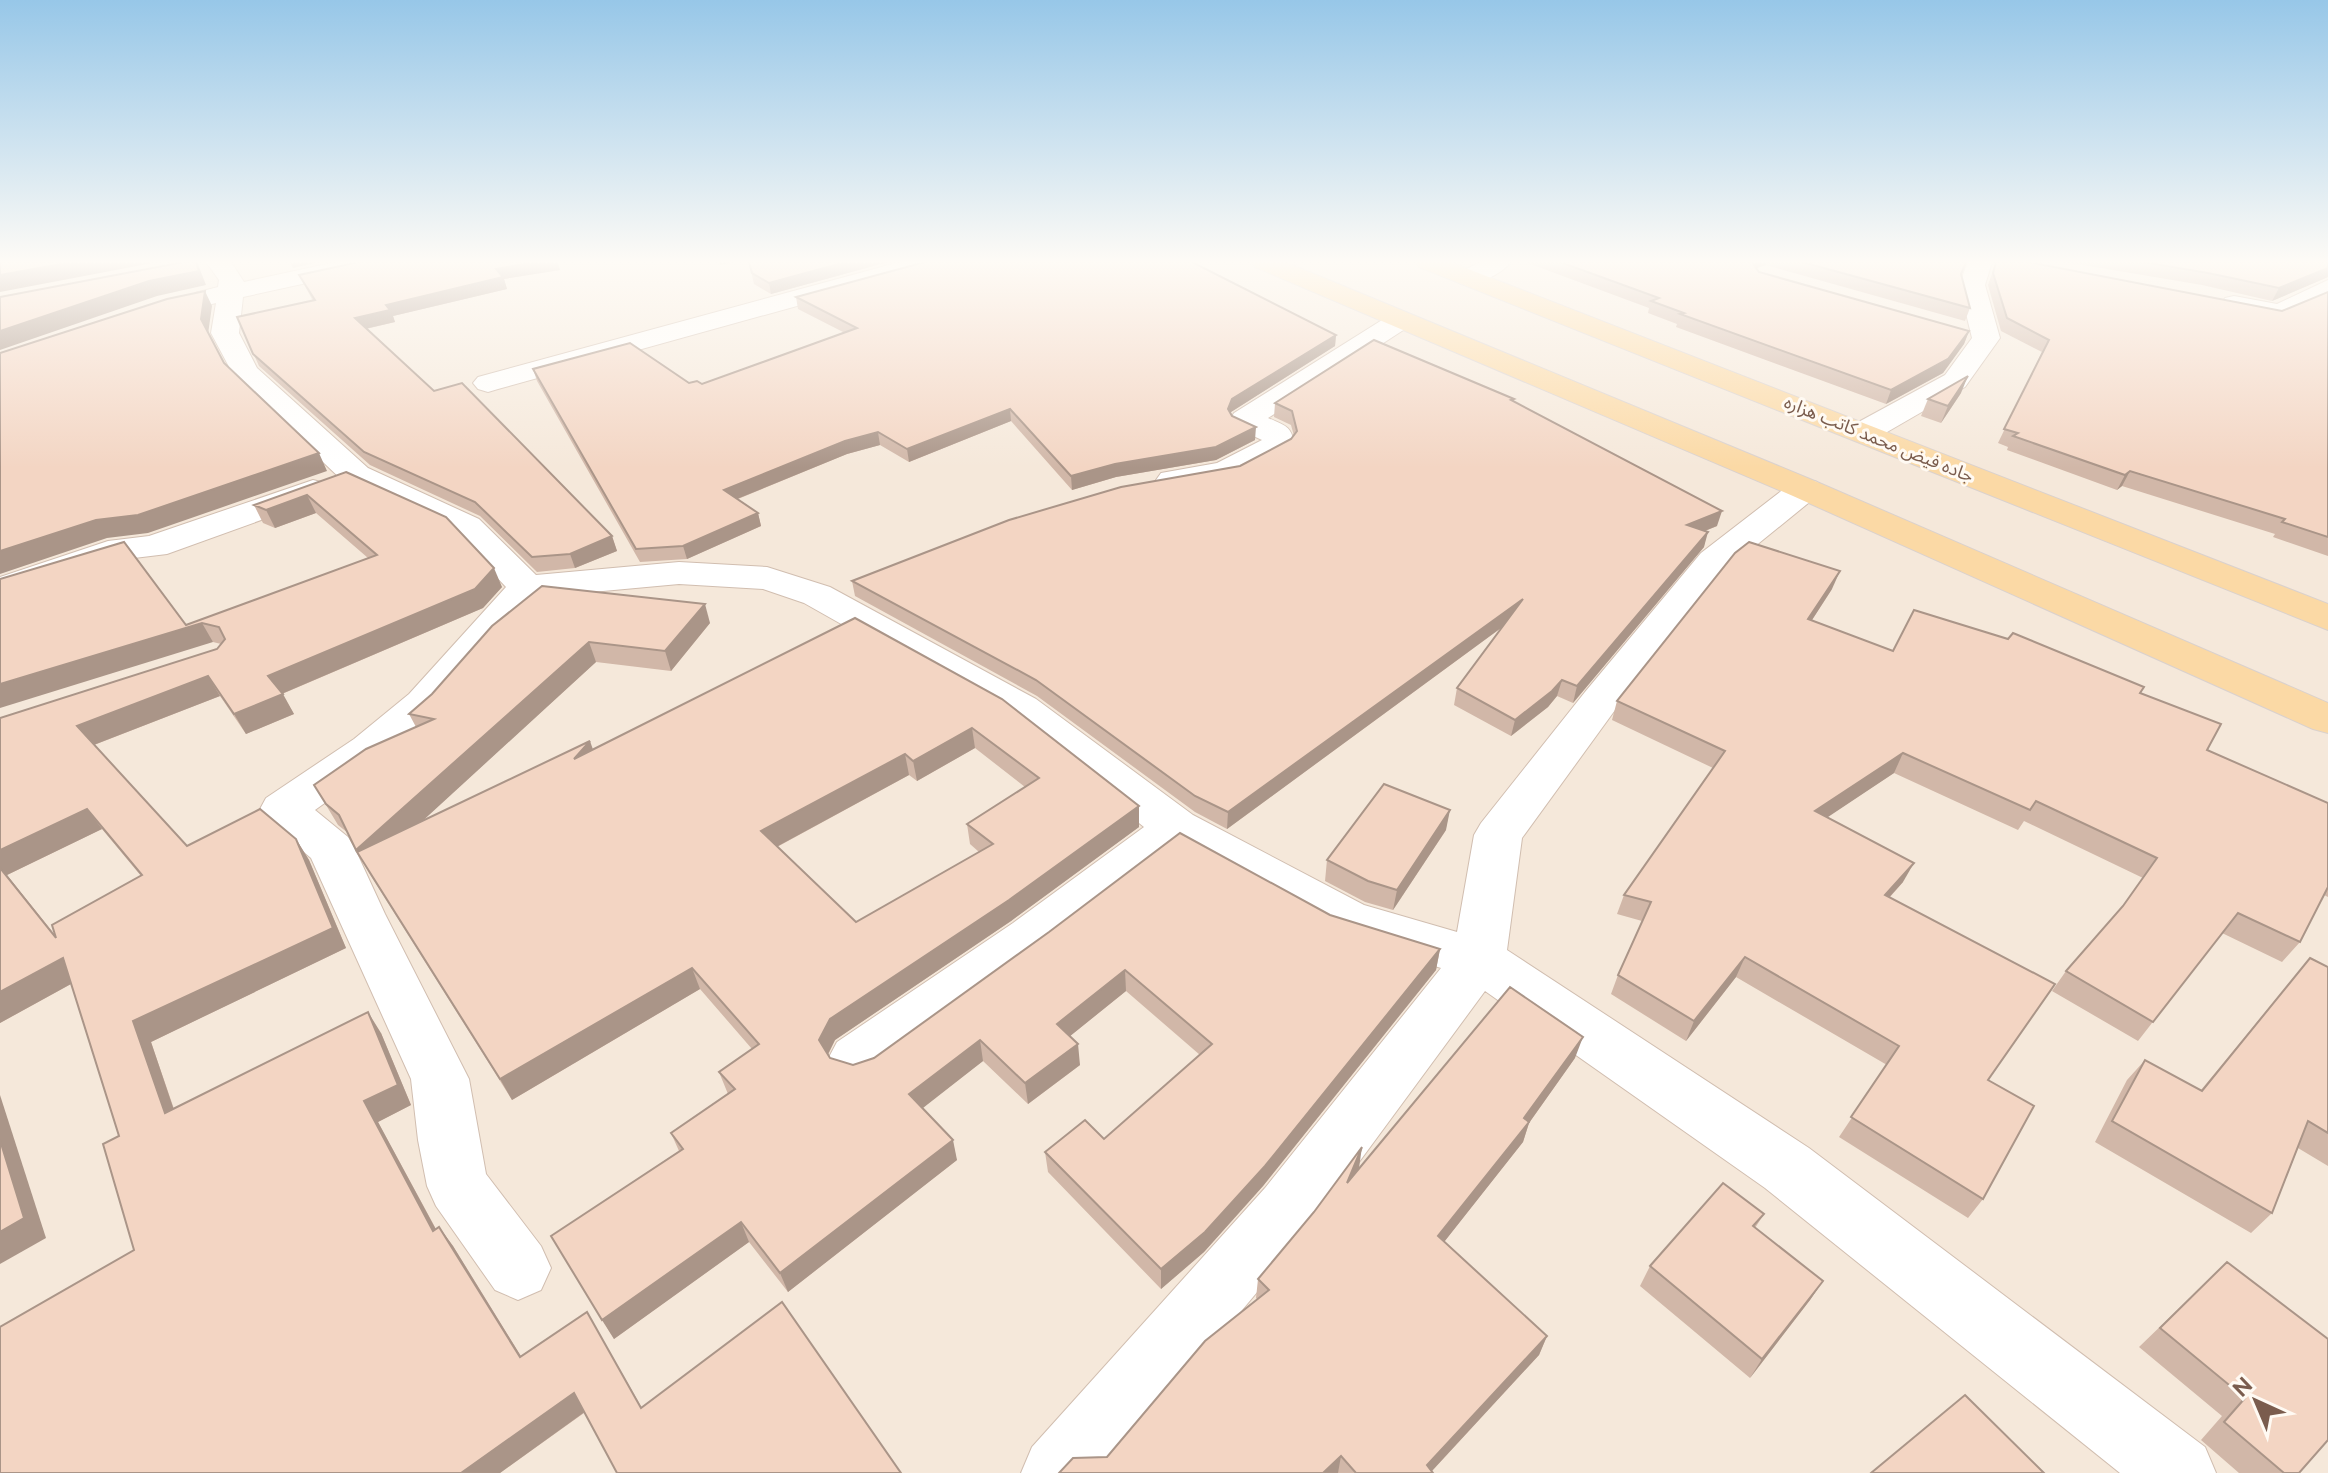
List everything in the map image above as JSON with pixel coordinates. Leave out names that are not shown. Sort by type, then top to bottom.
[{"type":"main road","points":[[1423,331],[1805,489],[2328,719]]},
{"type":"main road","name":"جاده فیض محمد کاتب هزاره","points":[[1604,331],[2328,618]]},
{"type":"street","points":[[225,331],[245,372],[356,475],[467,526],[527,587]]},
{"type":"street","points":[[488,383],[678,331]]},
{"type":"street","points":[[1147,484],[1226,471],[1278,444],[1277,433],[1245,420],[1384,331]]},
{"type":"street","points":[[1958,331],[1986,338]]},
{"type":"street","points":[[1984,331],[1986,338]]},
{"type":"street","points":[[1864,432],[1955,381],[1986,338]]},
{"type":"street","points":[[0,589],[121,549],[167,542],[356,475]]},
{"type":"street","points":[[1058,1473],[1287,1209],[1479,959],[1498,835],[1600,701],[1714,561],[1805,489]]},
{"type":"street","points":[[518,1268],[458,1186],[440,1079],[359,914],[331,849],[283,809],[370,749],[424,703],[527,587],[679,573],[767,578],[817,595],[1021,708],[1176,827],[1347,919],[1479,959],[1787,1168],[2179,1473]]},
{"type":"street","points":[[817,595],[859,579]]},
{"type":"street","points":[[857,1059],[1031,937],[1176,827]]},
{"type":"shaded area","points":[[0,331],[2328,331],[2328,1473],[0,1473]]},
{"type":"building","points":[[69,331],[207,331],[224,363],[319,453],[138,515],[96,520],[0,551],[0,353]]},
{"type":"building","points":[[243,331],[369,331],[434,391],[462,383],[612,536],[570,554],[532,557],[475,502],[364,452],[253,354]]},
{"type":"building","points":[[849,331],[1328,331],[1336,335],[1232,399],[1228,409],[1232,416],[1256,427],[1216,447],[1115,464],[1071,476],[1010,409],[907,449],[878,432],[845,441],[724,490],[758,513],[683,546],[636,549],[533,369],[630,343],[689,383],[697,381],[702,384]]},
{"type":"building","points":[[1726,331],[1969,331],[1948,359],[1891,390]]},
{"type":"building","points":[[2031,331],[2328,331],[2328,537],[2282,522],[2285,519],[2130,471],[2125,475],[2013,436],[2018,433],[2004,429],[2049,340]]},
{"type":"building","points":[[1374,340],[1514,399],[1511,400],[1722,511],[1687,525],[1708,532],[1577,686],[1562,680],[1515,720],[1457,688],[1523,599],[1228,812],[1195,796],[1036,680],[852,581],[1009,520],[1121,487],[1240,466],[1291,439],[1297,431],[1292,411],[1275,403]]},
{"type":"building","points":[[1968,376],[1948,406],[1928,399]]},
{"type":"building","points":[[346,472],[446,517],[494,568],[475,589],[268,676],[283,694],[234,714],[208,676],[77,726],[187,846],[260,809],[296,839],[333,928],[133,1021],[165,1113],[368,1012],[398,1085],[364,1101],[433,1231],[439,1227],[520,1357],[587,1312],[641,1408],[782,1302],[901,1473],[617,1473],[574,1393],[461,1473],[0,1473],[0,1327],[134,1250],[103,1144],[119,1136],[63,958],[0,992],[0,868],[56,938],[52,925],[142,875],[87,809],[0,850],[0,718],[217,649],[225,639],[219,627],[202,623],[0,684],[0,579],[124,542],[186,625],[377,555],[307,495],[266,510],[254,505]]},
{"type":"building","points":[[1749,542],[1840,571],[1808,619],[1893,651],[1914,610],[2008,639],[2013,633],[2144,687],[2140,693],[2221,724],[2207,750],[2328,803],[2328,887],[2300,942],[2238,913],[2153,1022],[2066,971],[2123,906],[2157,858],[2036,801],[2030,810],[1903,753],[1815,811],[1914,863],[1885,895],[2055,984],[1988,1080],[2034,1106],[1983,1199],[1851,1117],[1899,1046],[1745,957],[1694,1021],[1618,975],[1651,902],[1624,895],[1725,751],[1617,701],[1735,553]]},
{"type":"building","points":[[542,586],[705,604],[665,651],[589,642],[356,850],[339,815],[326,804],[314,785],[366,749],[434,719],[409,714],[432,694],[492,626]]},
{"type":"building","points":[[855,618],[1002,699],[1139,806],[1009,900],[830,1019],[819,1040],[830,1058],[853,1065],[874,1058],[1180,833],[1330,915],[1440,949],[1265,1166],[1205,1232],[1161,1269],[1045,1152],[1085,1120],[1104,1139],[1212,1044],[1125,970],[1057,1024],[1078,1044],[1025,1083],[980,1040],[909,1094],[953,1140],[780,1273],[741,1222],[602,1320],[551,1236],[683,1149],[671,1133],[735,1089],[719,1072],[759,1044],[692,968],[500,1079],[357,852],[590,741],[574,759]],"holes":[[[972,728],[1039,778],[967,824],[993,844],[856,922],[761,831],[905,754],[913,761]]]},
{"type":"building","points":[[1384,784],[1450,810],[1397,890],[1368,881],[1327,860]]},
{"type":"building","points":[[2310,958],[2328,967],[2328,1133],[2308,1121],[2272,1213],[2112,1121],[2145,1060],[2202,1091]]},
{"type":"building","points":[[1510,987],[1583,1037],[1524,1118],[1529,1122],[1438,1236],[1547,1336],[1427,1465],[1433,1473],[1356,1473],[1341,1456],[1323,1473],[1059,1473],[1073,1458],[1107,1457],[1205,1341],[1269,1290],[1258,1279],[1314,1212],[1362,1147],[1347,1183]]},
{"type":"building","points":[[0,1140],[24,1218],[0,1232]]},
{"type":"building","points":[[1723,1183],[1764,1214],[1753,1226],[1823,1281],[1762,1359],[1650,1266]]},
{"type":"building","points":[[2227,1262],[2328,1339],[2328,1440],[2299,1473],[2284,1473],[2224,1422],[2245,1398],[2160,1328]]},
{"type":"building","points":[[1965,1395],[2044,1473],[1871,1473]]}]
